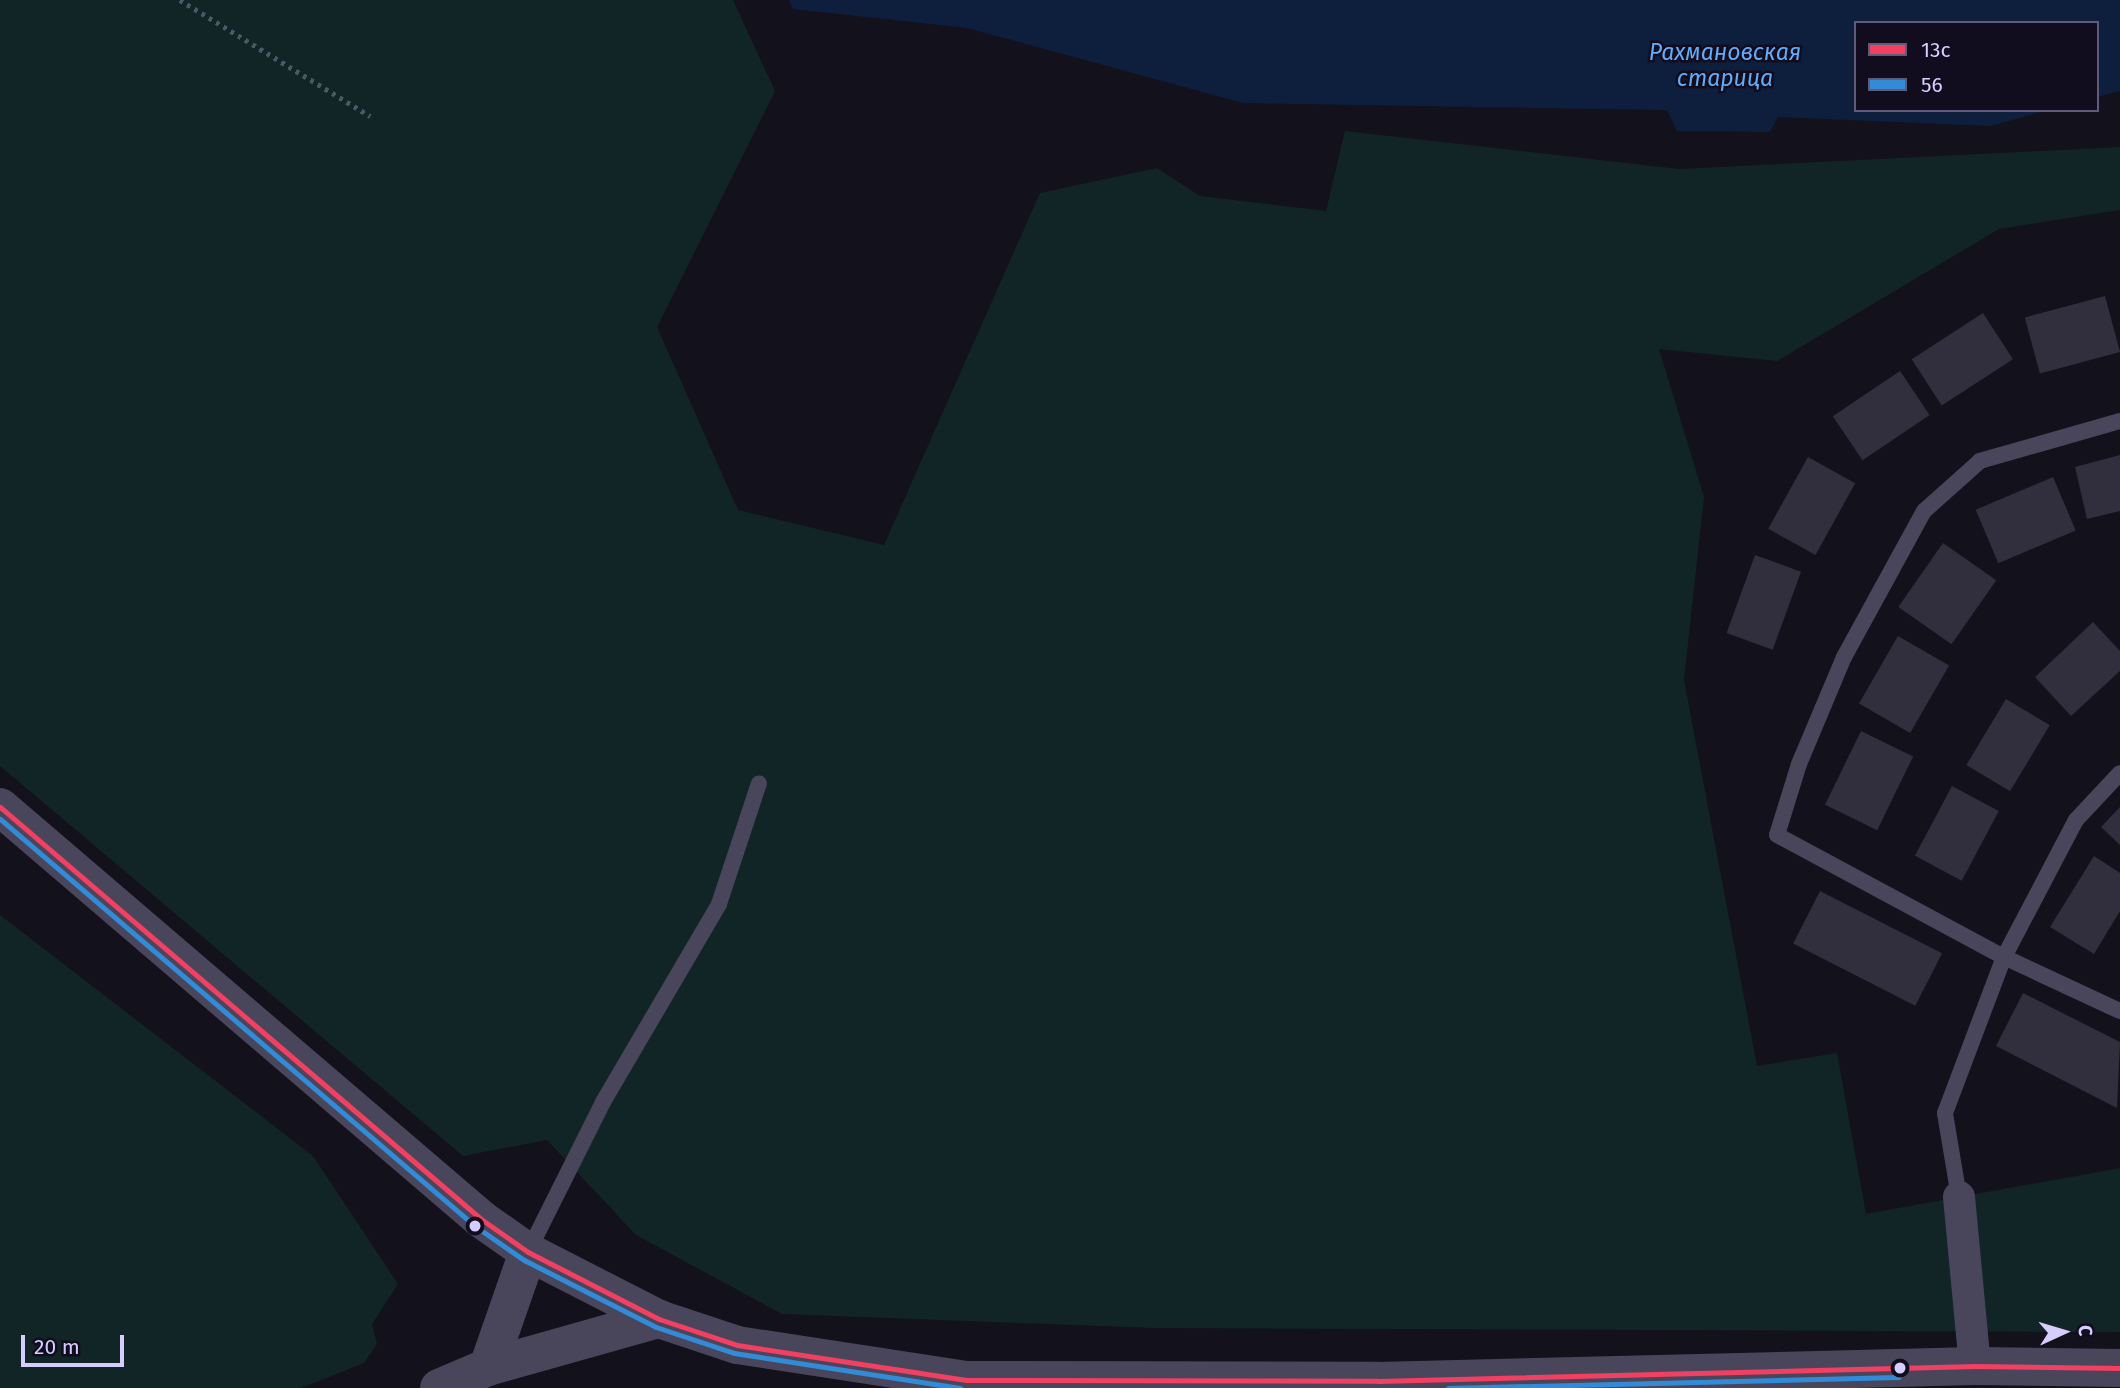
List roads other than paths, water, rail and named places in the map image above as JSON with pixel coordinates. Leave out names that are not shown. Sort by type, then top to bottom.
[{"type":"street","points":[[0,807],[481,1219],[528,1252],[659,1319],[737,1345],[966,1380],[1378,1381],[1975,1366],[2120,1368]]},
{"type":"street","points":[[1959,1197],[1975,1366]]},
{"type":"street","points":[[488,1367],[528,1252]]},
{"type":"street","points":[[439,1388],[488,1367],[659,1319]]},
{"type":"lane","points":[[2120,421],[1980,461],[1924,511],[1844,657],[1799,764],[1777,835],[2004,957],[2120,1011]]},
{"type":"lane","points":[[1959,1197],[1945,1112],[2004,957],[2076,820],[2120,773]]},
{"type":"lane","points":[[528,1252],[603,1102],[719,904],[760,783]]},
{"type":"water","name":"Рахмановская старица","points":[[789,0],[2120,0],[2120,91],[2099,96],[2099,21],[1854,21],[1854,112],[2041,112],[1991,126],[1778,117],[1770,132],[1677,131],[1667,110],[1243,103],[967,28],[793,9]]}]
